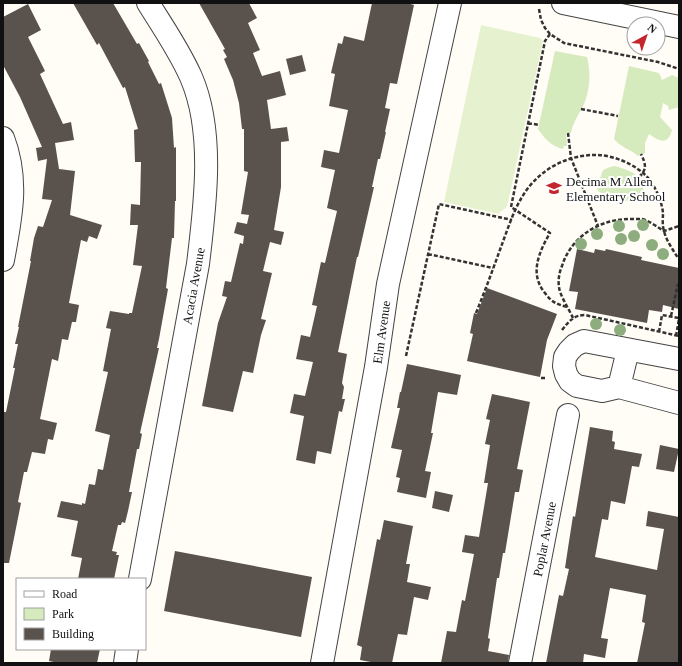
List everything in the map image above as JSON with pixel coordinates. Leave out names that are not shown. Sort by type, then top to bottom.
[{"type":"street","name":"Acacia Avenue","points":[[140,578],[198,264],[206,170],[205,138],[200,107],[191,78],[176,48],[148,3]]},
{"type":"street","name":"Elm Avenue","points":[[322,663],[376,367],[388,284],[450,3]]},
{"type":"street","points":[[563,3],[679,27]]},
{"type":"street","points":[[3,138],[7,149],[12,176],[13,205],[3,260]]},
{"type":"street","points":[[679,359],[584,341],[575,345],[569,351],[565,357],[564,366],[570,381],[577,386],[602,391],[619,387],[679,403]]},
{"type":"street","points":[[619,387],[628,350]]},
{"type":"street","name":"Poplar Avenue","points":[[520,663],[568,415]]},
{"type":"path","points":[[539,10],[541,20],[550,34],[564,42],[658,62],[679,69]]},
{"type":"path","points":[[550,34],[545,40],[511,207],[550,233],[538,260],[536,268],[538,281],[540,287],[550,299],[558,305],[568,307]]},
{"type":"path","points":[[582,108],[618,116]]},
{"type":"path","points":[[528,123],[539,125]]},
{"type":"path","points":[[568,133],[571,158],[598,226]]},
{"type":"path","points":[[639,177],[645,170],[646,164],[641,154]]},
{"type":"path","points":[[476,313],[522,197],[537,179],[554,166],[571,158],[592,155],[614,158],[633,166],[649,179],[659,199],[662,210],[664,231],[679,258]]},
{"type":"path","points":[[406,356],[440,204],[512,220]]},
{"type":"path","points":[[573,318],[559,289],[559,276],[565,255],[572,245],[582,236],[598,226],[620,219],[642,219],[652,223],[664,231]]},
{"type":"path","points":[[664,231],[679,226]]},
{"type":"path","points":[[428,254],[493,268]]},
{"type":"path","points":[[671,316],[678,284]]},
{"type":"path","points":[[659,332],[662,315],[671,316],[679,318],[676,336]]},
{"type":"green space","points":[[481,25],[540,38],[543,41],[507,207],[499,214],[444,202]]},
{"type":"green space","points":[[555,51],[587,57],[589,69],[589,87],[586,98],[571,133],[566,133],[567,146],[564,146],[563,149],[549,142],[538,129]]},
{"type":"green space","points":[[629,66],[659,73],[662,80],[672,75],[679,78],[679,107],[669,110],[668,106],[663,103],[660,117],[672,130],[670,135],[663,141],[656,139],[649,134],[645,143],[645,153],[638,156],[614,139]]},
{"type":"green space","points":[[615,166],[635,174],[642,181],[643,192],[636,200],[630,201],[620,199],[598,191],[597,187],[603,170]]},
{"type":"building","points":[[73,3],[113,3],[137,44],[139,43],[159,84],[161,83],[172,118],[174,148],[176,147],[176,201],[174,238],[172,238],[166,288],[168,289],[157,348],[159,348],[140,433],[142,434],[139,449],[137,449],[129,492],[132,492],[128,511],[125,523],[122,522],[121,525],[118,525],[112,551],[117,552],[116,555],[119,555],[114,578],[78,578],[82,558],[71,556],[78,521],[57,517],[61,501],[82,505],[82,503],[85,504],[89,484],[95,485],[98,469],[103,470],[110,435],[95,431],[108,372],[103,371],[111,329],[106,328],[110,311],[129,314],[132,313],[142,266],[133,265],[138,225],[130,225],[131,204],[140,205],[141,162],[135,162],[134,130],[138,129],[125,87],[123,88],[99,43],[97,45]]},
{"type":"building","points":[[199,3],[249,3],[257,18],[248,23],[260,50],[253,53],[262,76],[280,71],[286,95],[267,100],[271,129],[287,127],[289,141],[281,142],[281,187],[274,230],[284,232],[281,245],[270,242],[263,271],[272,273],[261,319],[266,320],[261,335],[253,373],[243,371],[233,412],[202,406],[218,323],[227,297],[222,296],[225,281],[231,282],[240,243],[243,244],[244,236],[234,233],[237,222],[247,224],[249,215],[241,214],[248,172],[244,171],[244,129],[242,129],[239,103],[233,80],[224,59],[227,57],[223,50],[225,49]]},
{"type":"building","points":[[372,3],[407,3],[414,5],[397,84],[390,83],[385,108],[390,109],[386,132],[380,159],[378,159],[372,187],[374,187],[357,257],[338,352],[347,354],[342,383],[344,387],[342,399],[345,399],[342,412],[339,411],[331,454],[317,451],[315,464],[296,460],[304,416],[290,413],[294,394],[305,396],[313,362],[296,359],[301,335],[310,337],[317,306],[312,305],[321,262],[325,263],[337,211],[327,208],[335,170],[321,167],[324,150],[339,153],[348,110],[329,106],[335,74],[331,73],[338,43],[342,44],[344,36],[364,41]]},
{"type":"building","points":[[28,4],[41,30],[28,37],[45,71],[40,74],[63,124],[71,122],[74,140],[55,143],[59,169],[75,171],[70,215],[102,225],[97,239],[89,236],[87,242],[81,240],[69,303],[79,305],[76,322],[72,322],[68,340],[62,339],[58,361],[52,359],[40,419],[57,423],[53,440],[48,439],[45,454],[32,452],[27,472],[24,472],[18,502],[21,503],[9,563],[3,563],[3,412],[6,412],[15,368],[13,368],[18,344],[15,344],[34,238],[38,226],[43,227],[52,200],[42,199],[47,159],[38,161],[36,148],[42,147],[20,97],[3,65],[3,17]]},
{"type":"building","points":[[302,55],[306,71],[290,75],[286,59]]},
{"type":"building","points":[[577,249],[594,253],[595,249],[605,251],[606,249],[642,257],[641,260],[679,268],[679,309],[663,305],[662,312],[649,310],[647,323],[575,309],[578,292],[569,291]]},
{"type":"building","points":[[487,288],[557,314],[547,340],[540,377],[467,361],[473,334],[470,333],[474,313],[477,314]]},
{"type":"building","points":[[407,364],[461,375],[457,395],[438,392],[431,433],[433,433],[425,471],[431,472],[426,498],[397,492],[400,478],[396,477],[402,450],[391,448],[400,408],[397,408],[400,392]]},
{"type":"building","points":[[492,394],[530,402],[517,469],[523,470],[519,492],[515,492],[505,553],[503,553],[499,578],[497,578],[488,638],[490,639],[488,651],[509,655],[508,663],[441,663],[447,631],[456,632],[462,600],[465,601],[474,554],[462,552],[465,535],[479,537],[488,483],[484,483],[490,445],[485,444],[490,420],[486,419]]},
{"type":"building","points":[[590,427],[613,431],[612,441],[615,442],[614,449],[642,454],[639,467],[632,466],[625,504],[611,501],[608,520],[602,519],[595,557],[657,570],[664,529],[646,526],[648,511],[679,517],[679,663],[637,663],[645,623],[642,622],[646,595],[610,588],[601,638],[608,639],[605,658],[584,654],[583,663],[546,663],[559,595],[563,596],[569,569],[565,568],[573,516],[575,517]]},
{"type":"building","points":[[660,445],[679,449],[674,472],[656,469]]},
{"type":"building","points":[[435,491],[453,495],[449,512],[432,508]]},
{"type":"building","points":[[384,520],[413,526],[406,564],[410,564],[407,582],[431,587],[428,600],[414,597],[407,635],[398,634],[392,663],[376,663],[360,660],[362,647],[357,645],[377,539],[380,540]]},
{"type":"building","points":[[175,551],[312,577],[301,637],[164,611]]},
{"type":"building","points":[[51,650],[100,650],[97,663],[58,663],[49,661]]},
{"type":"place","name":"Decima M Allen Elementary School","points":[[554,188]]}]
